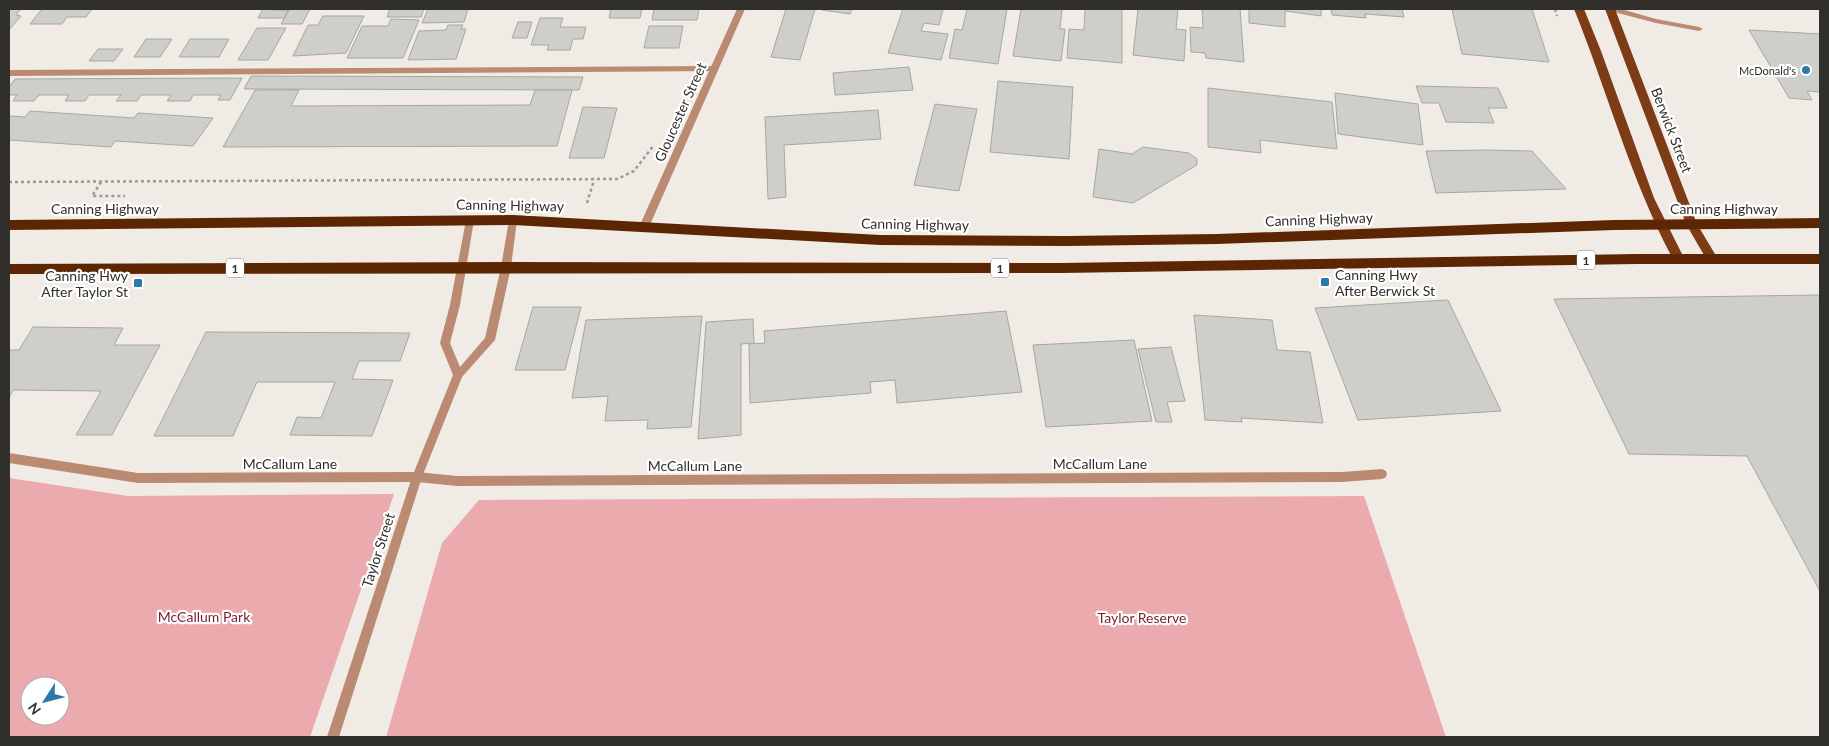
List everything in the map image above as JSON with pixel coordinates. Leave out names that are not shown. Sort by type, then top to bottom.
[{"type":"highway","name":"Canning Highway","points":[[9,225],[513,220],[880,240],[1066,241],[1217,239],[1692,224],[1820,223]]},
{"type":"highway","name":"1","points":[[9,269],[462,268],[506,266],[1061,268],[1678,258],[1820,259]]},
{"type":"main road","points":[[1579,9],[1596,51],[1648,198],[1678,258]]},
{"type":"main road","name":"Berwick Street","points":[[1611,9],[1692,224],[1712,259]]},
{"type":"street","name":"Gloucester Street","points":[[644,227],[741,9]]},
{"type":"street","points":[[1611,9],[1656,21],[1699,29]]},
{"type":"street","points":[[9,74],[715,69]]},
{"type":"street","points":[[458,375],[445,343],[462,268],[470,220]]},
{"type":"street","name":"Taylor Street","points":[[333,737],[417,477],[458,375],[490,340],[506,266],[513,220]]},
{"type":"street","name":"McCallum Lane","points":[[9,458],[138,478],[417,477],[477,481],[1342,477],[1382,474]]},
{"type":"path","points":[[9,182],[617,179],[634,172],[655,144]]},
{"type":"path","points":[[586,204],[594,180]]},
{"type":"path","points":[[101,182],[92,196],[125,196]]},
{"type":"green space","name":"McCallum Park","points":[[9,478],[128,496],[394,494],[310,737],[9,737]]},
{"type":"green space","name":"Taylor Reserve","points":[[1364,496],[1446,737],[386,737],[442,543],[479,500]]},
{"type":"building","points":[[9,9],[21,9],[16,15],[21,16],[9,30]]},
{"type":"building","points":[[42,9],[92,9],[86,17],[67,17],[62,24],[30,24]]},
{"type":"building","points":[[263,9],[289,10],[284,18],[258,18]]},
{"type":"building","points":[[276,9],[310,9],[302,24],[281,24],[289,10]]},
{"type":"building","points":[[390,9],[424,9],[421,17],[387,17]]},
{"type":"building","points":[[428,9],[468,9],[464,22],[422,23]]},
{"type":"building","points":[[611,9],[642,9],[640,18],[609,18]]},
{"type":"building","points":[[654,9],[699,9],[697,20],[652,20]]},
{"type":"building","points":[[786,9],[815,9],[800,60],[771,57]]},
{"type":"building","points":[[823,9],[852,9],[850,14]]},
{"type":"building","points":[[903,9],[943,9],[939,25],[924,23],[921,31],[948,34],[941,60],[888,53]]},
{"type":"building","points":[[967,9],[1007,9],[998,64],[949,58],[955,29],[962,30]]},
{"type":"building","points":[[1021,9],[1062,9],[1060,29],[1065,29],[1061,61],[1013,56]]},
{"type":"building","points":[[1085,9],[1122,9],[1122,63],[1067,58],[1069,29],[1084,30]]},
{"type":"building","points":[[1138,9],[1178,9],[1176,29],[1186,30],[1184,61],[1133,55]]},
{"type":"building","points":[[1202,9],[1240,9],[1244,62],[1206,58],[1205,53],[1191,52],[1190,27],[1203,28]]},
{"type":"building","points":[[1249,9],[1321,9],[1321,16],[1285,11],[1285,27],[1249,23]]},
{"type":"building","points":[[1331,9],[1402,9],[1404,17],[1365,14],[1366,18],[1332,15]]},
{"type":"building","points":[[1452,9],[1532,9],[1549,62],[1462,54]]},
{"type":"building","points":[[323,16],[364,16],[346,53],[293,56],[308,25],[318,25]]},
{"type":"building","points":[[540,18],[563,18],[560,27],[586,27],[583,39],[573,39],[570,50],[547,50],[549,45],[531,45]]},
{"type":"building","points":[[391,19],[419,20],[403,58],[347,58],[362,26],[388,26]]},
{"type":"building","points":[[518,22],[532,22],[527,38],[512,38]]},
{"type":"building","points":[[448,25],[463,25],[461,29],[466,29],[456,59],[408,60],[419,31],[446,30]]},
{"type":"building","points":[[649,26],[683,26],[679,48],[644,48]]},
{"type":"building","points":[[257,28],[286,28],[268,60],[238,60]]},
{"type":"building","points":[[1749,30],[1820,34],[1820,92],[1807,91],[1812,100],[1789,98]]},
{"type":"building","points":[[146,39],[172,39],[160,57],[134,57]]},
{"type":"building","points":[[190,39],[229,39],[219,57],[179,57]]},
{"type":"building","points":[[98,49],[123,49],[114,61],[89,61]]},
{"type":"building","points":[[909,67],[913,90],[835,95],[833,73]]},
{"type":"building","points":[[251,76],[583,77],[579,90],[244,89]]},
{"type":"building","points":[[242,78],[230,100],[218,100],[221,95],[193,95],[190,101],[167,101],[171,95],[141,95],[137,101],[116,101],[121,95],[89,95],[85,101],[65,101],[69,95],[39,95],[34,101],[13,101],[17,95],[9,95],[9,87],[15,79]]},
{"type":"building","points":[[998,81],[1073,87],[1069,159],[990,152]]},
{"type":"building","points":[[1416,86],[1498,88],[1507,108],[1488,108],[1494,123],[1446,122],[1439,103],[1422,103]]},
{"type":"building","points":[[1208,88],[1332,102],[1337,149],[1260,140],[1261,153],[1208,147]]},
{"type":"building","points":[[255,90],[299,90],[291,106],[530,105],[535,90],[572,90],[557,146],[223,147]]},
{"type":"building","points":[[1335,93],[1418,104],[1423,145],[1338,134]]},
{"type":"building","points":[[935,104],[977,109],[959,191],[914,185]]},
{"type":"building","points":[[583,107],[617,108],[604,158],[569,158]]},
{"type":"building","points":[[878,110],[881,139],[784,145],[786,197],[768,199],[765,117]]},
{"type":"building","points":[[30,111],[134,118],[138,113],[213,118],[193,146],[115,141],[111,147],[9,140],[9,116],[25,117]]},
{"type":"building","points":[[1143,147],[1189,153],[1197,159],[1197,165],[1133,203],[1093,197],[1099,149],[1132,154]]},
{"type":"building","points":[[1426,151],[1532,151],[1566,189],[1436,193]]},
{"type":"building","points":[[1818,295],[1820,299],[1820,591],[1747,456],[1629,454],[1554,299]]},
{"type":"building","points":[[1448,300],[1501,411],[1358,420],[1315,308]]},
{"type":"building","points":[[533,307],[581,307],[565,370],[515,370]]},
{"type":"building","points":[[1006,311],[1022,392],[897,403],[895,380],[870,382],[871,393],[750,403],[749,344],[765,343],[764,331]]},
{"type":"building","points":[[1194,315],[1272,320],[1277,350],[1310,352],[1323,423],[1241,418],[1242,422],[1205,420]]},
{"type":"building","points":[[702,316],[691,427],[647,429],[648,420],[605,421],[608,396],[572,398],[586,320]]},
{"type":"building","points":[[753,319],[754,343],[741,344],[741,435],[698,439],[706,322]]},
{"type":"building","points":[[33,327],[123,328],[114,345],[160,345],[112,435],[76,435],[101,391],[13,390],[9,398],[9,350],[19,350]]},
{"type":"building","points":[[206,332],[410,333],[400,361],[359,361],[352,379],[393,380],[372,436],[290,435],[297,417],[321,418],[335,382],[257,382],[233,436],[154,436]]},
{"type":"building","points":[[1134,340],[1152,421],[1046,427],[1033,345]]},
{"type":"building","points":[[1171,347],[1185,401],[1167,402],[1172,422],[1156,422],[1138,349]]},
{"type":"place","name":"McDonald's","points":[[1806,70]]},
{"type":"place","name":"Canning Hwy After Berwick St","points":[[1325,282]]},
{"type":"place","name":"Canning Hwy After Taylor St","points":[[138,283]]}]
